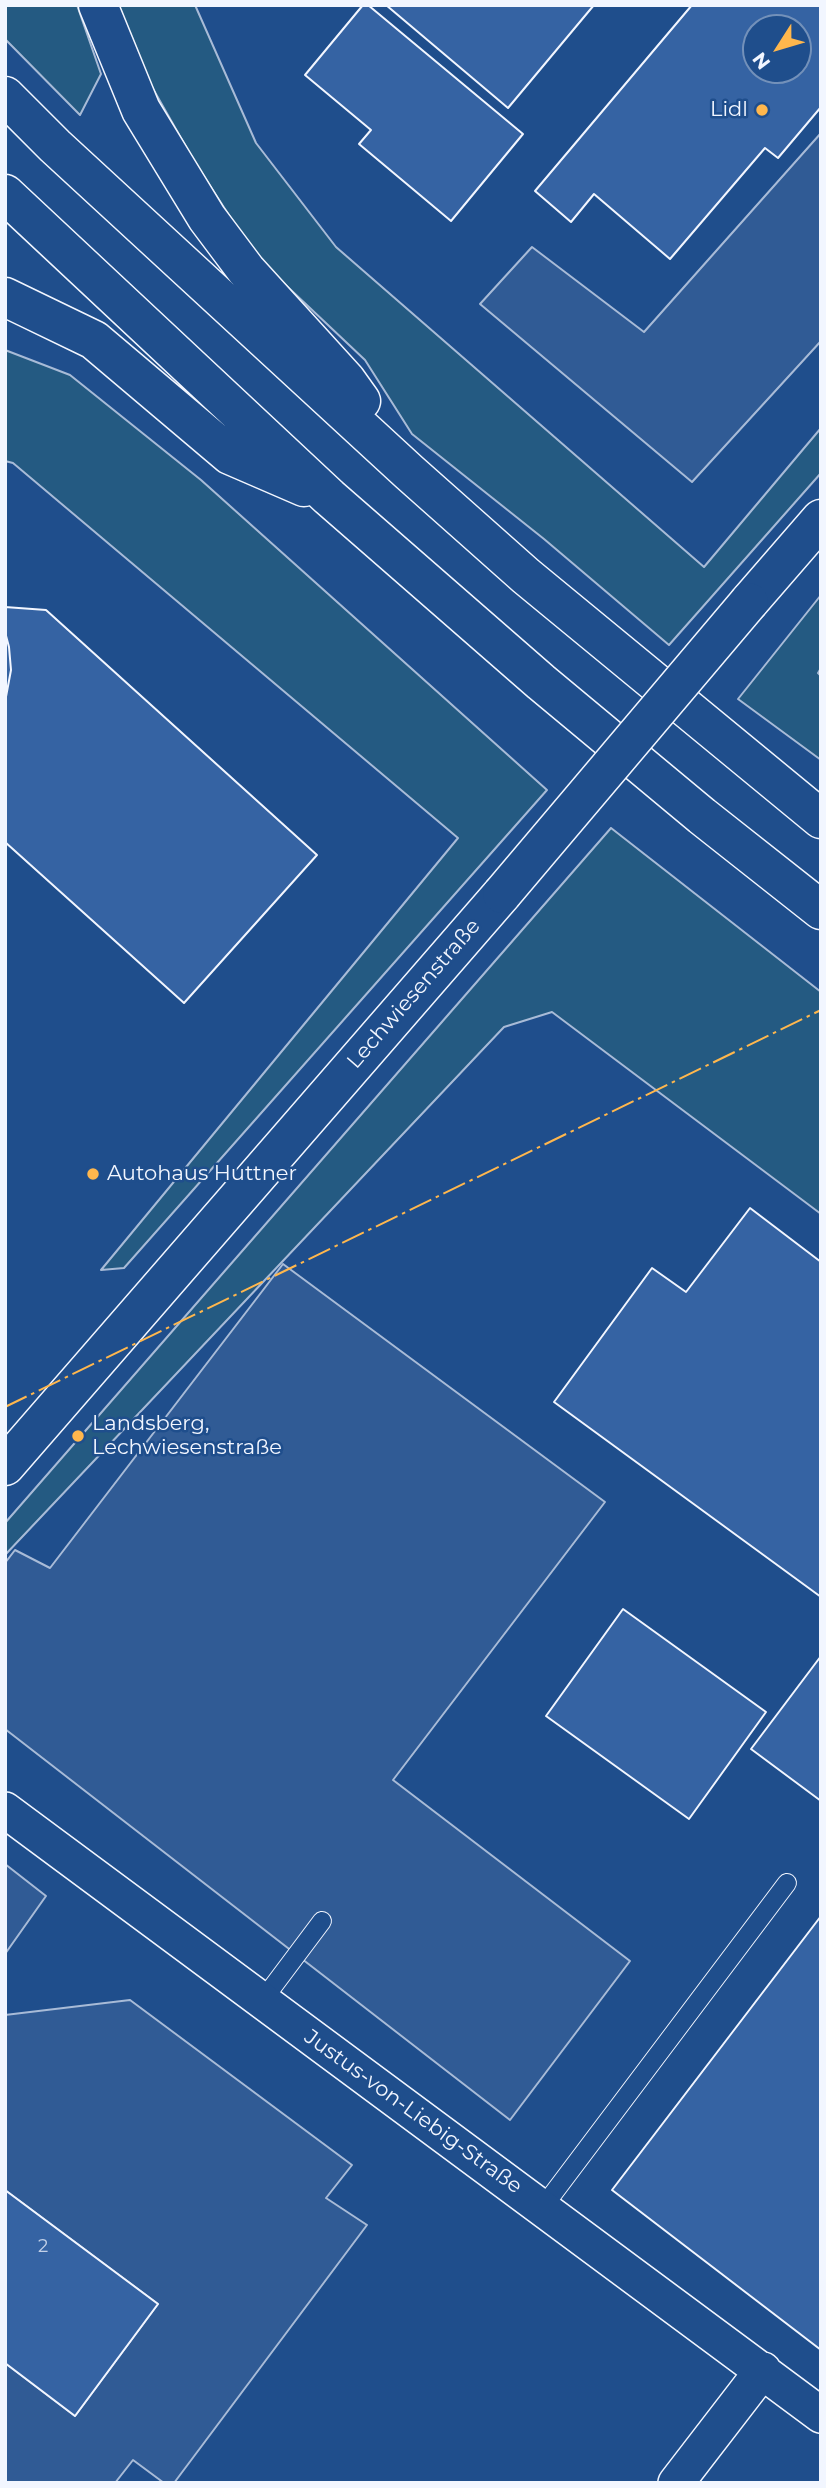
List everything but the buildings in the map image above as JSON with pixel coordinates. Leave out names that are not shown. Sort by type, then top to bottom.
[{"type":"main road","points":[[98,5],[141,110],[207,218],[246,270],[346,380],[409,472]]},
{"type":"main road","points":[[5,96],[55,146],[526,576],[821,819]]},
{"type":"main road","points":[[5,194],[329,497],[541,682],[821,910]]},
{"type":"main road","points":[[5,297],[94,340],[230,456],[329,497]]},
{"type":"main road","name":"Lechwiesenstraße","points":[[5,1466],[502,894],[821,519]]},
{"type":"street","name":"Justus-von-Liebig-Straße","points":[[5,1810],[821,2415]]},
{"type":"street","points":[[676,2483],[763,2370]]},
{"type":"lane","points":[[543,2207],[787,1883]]},
{"type":"lane","points":[[262,2001],[322,1921]]},
{"type":"shaded area","points":[[5,5],[77,5],[101,74],[80,115],[5,39]]},
{"type":"shaded area","points":[[115,5],[195,5],[256,143],[336,247],[704,567],[821,428],[821,473],[669,645],[544,539],[412,434],[365,360],[256,257],[194,161],[135,57]]},
{"type":"shaded area","points":[[821,133],[821,341],[692,482],[480,304],[532,247],[644,332]]},
{"type":"shaded area","points":[[5,350],[70,375],[201,480],[547,790],[124,1268],[101,1270],[458,838],[13,463],[5,461]]},
{"type":"shaded area","points":[[821,595],[821,668],[818,673],[821,676],[821,760],[738,699]]},
{"type":"shaded area","points":[[611,828],[821,992],[821,1214],[552,1012],[504,1027],[5,1555],[5,1523]]},
{"type":"shaded area","points":[[283,1264],[605,1502],[393,1780],[630,1961],[510,2120],[5,1729],[5,1563],[15,1550],[50,1568]]},
{"type":"shaded area","points":[[5,1864],[46,1896],[5,1954]]},
{"type":"shaded area","points":[[130,2000],[352,2165],[326,2198],[367,2225],[174,2483],[164,2483],[133,2460],[115,2483],[5,2483],[5,2363],[75,2416],[158,2304],[5,2190],[5,2015]]},
{"type":"power","points":[[5,1407],[821,1010]]},
{"type":"place","name":"Lidl","points":[[762,110]]},
{"type":"place","name":"Autohaus Huttner","points":[[93,1174]]},
{"type":"place","name":"Landsberg, Lechwiesenstraße","points":[[78,1436]]}]
